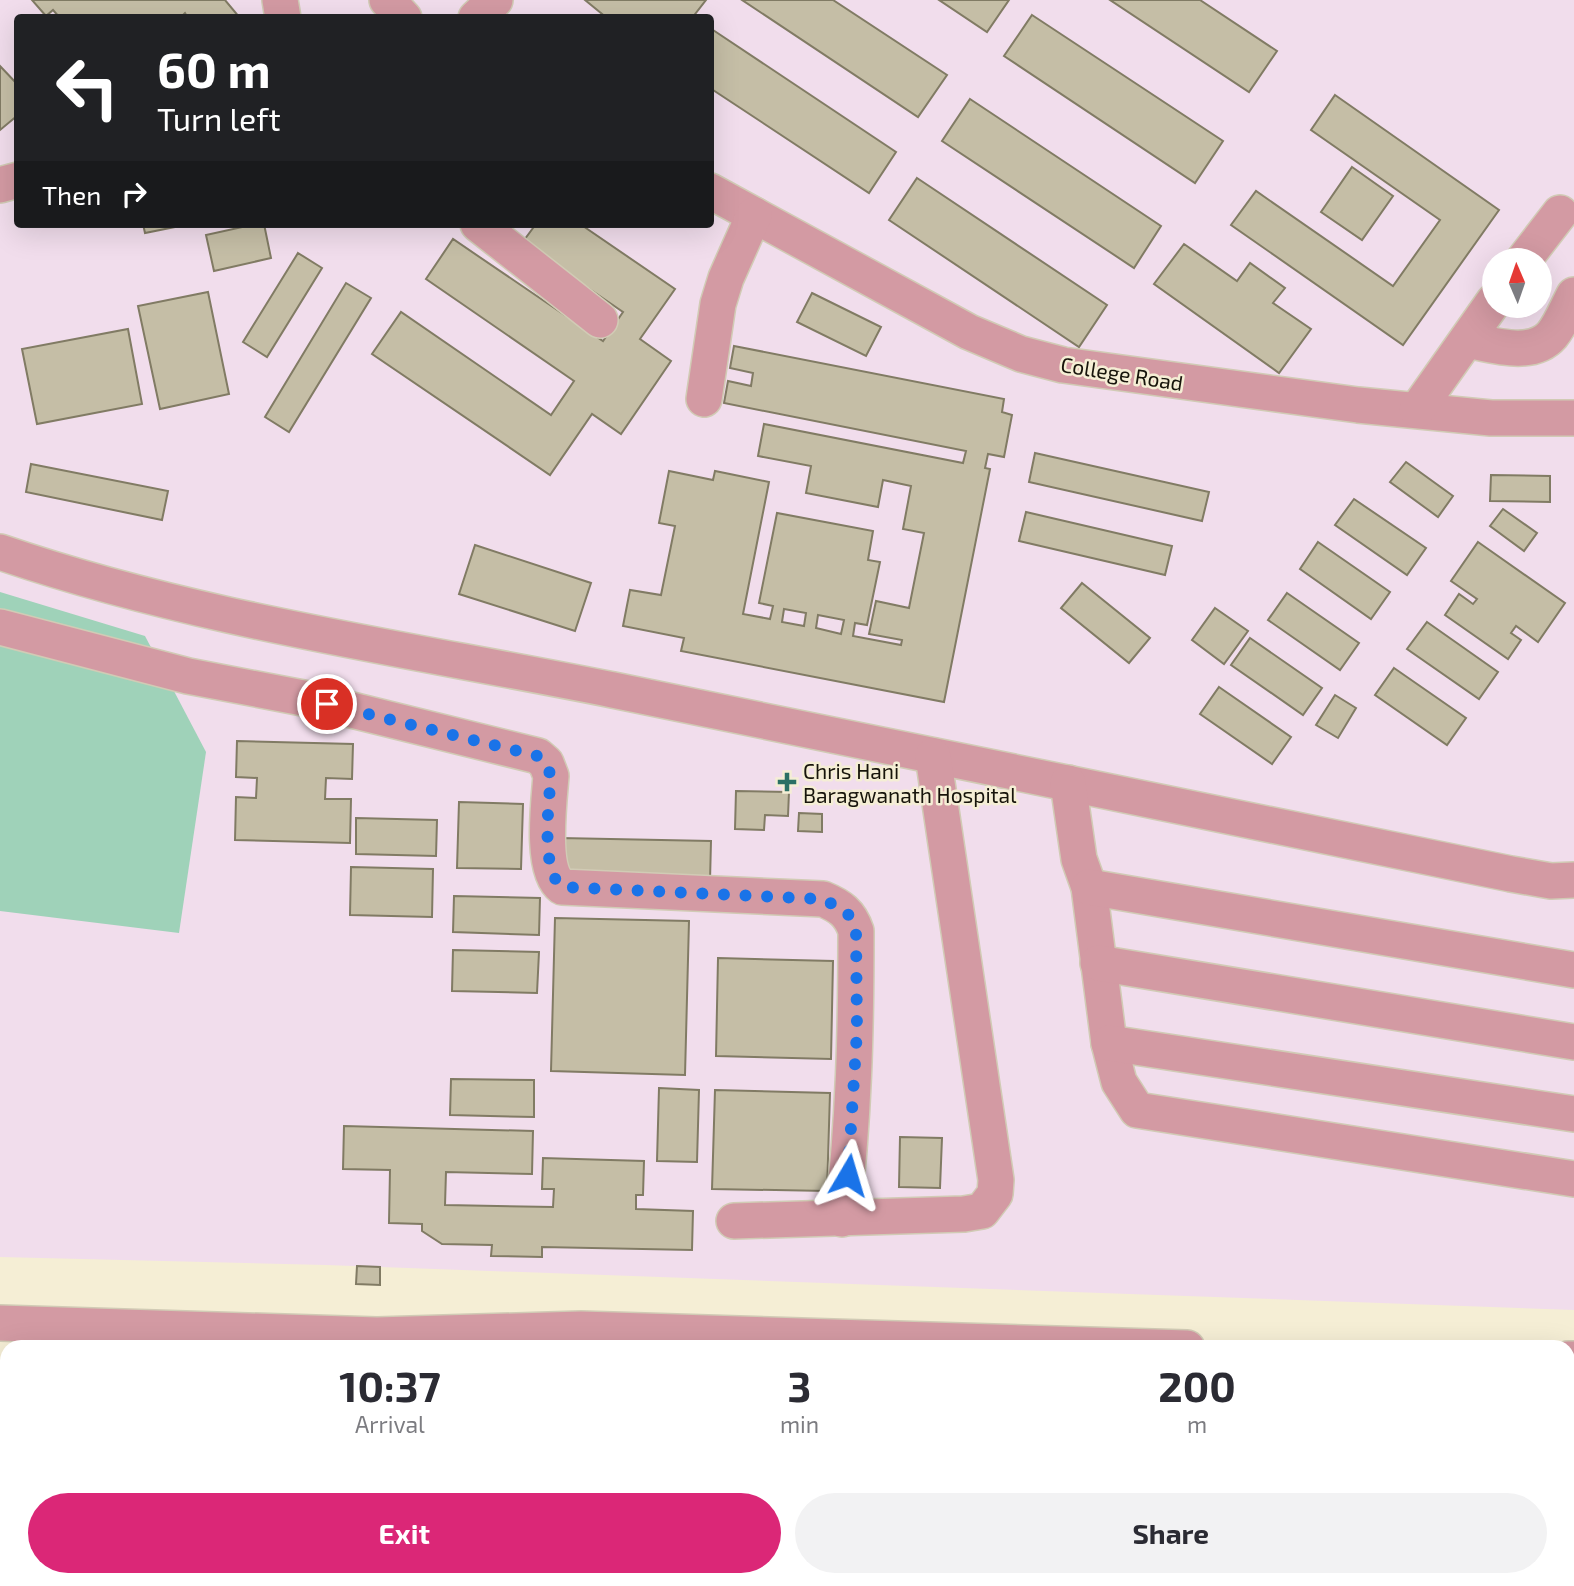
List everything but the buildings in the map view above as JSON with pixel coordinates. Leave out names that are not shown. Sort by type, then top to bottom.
[{"type":"street","points":[[387,0],[400,14]]},
{"type":"street","points":[[480,14],[495,0]]},
{"type":"street","name":"College Road","points":[[714,193],[969,332],[1021,354],[1063,365],[1226,388],[1491,418],[1574,418]]},
{"type":"street","points":[[1533,248],[1560,213]]},
{"type":"street","points":[[704,399],[718,304],[726,278],[754,215]]},
{"type":"street","points":[[483,228],[600,320]]},
{"type":"street","points":[[1467,340],[1511,348],[1536,346],[1552,335],[1574,295]]},
{"type":"street","points":[[1417,410],[1482,318]]},
{"type":"street","points":[[0,552],[132,593],[1511,874],[1551,881],[1574,880]]},
{"type":"street","points":[[0,627],[188,676],[303,698],[538,756],[546,764],[551,776],[549,865],[554,880],[562,887],[823,899],[840,906],[853,921],[856,931],[857,1031],[853,1131],[842,1219]]},
{"type":"street","points":[[734,1222],[977,1212],[985,1209],[995,1194],[996,1180],[933,756]]},
{"type":"street","points":[[1068,783],[1079,859],[1089,887],[1109,1043],[1119,1082],[1137,1110],[1574,1179]]},
{"type":"street","points":[[1089,887],[1574,970]]},
{"type":"street","points":[[1098,963],[1574,1042]]},
{"type":"street","points":[[1109,1043],[1574,1114]]},
{"type":"street","points":[[0,1323],[356,1340]]},
{"type":"street","points":[[445,1340],[702,1340]]},
{"type":"shaded area","name":"Chris Hani Baragwanath Hospital","points":[[0,0],[1574,0],[1574,1310],[326,1265],[0,1257]]},
{"type":"green space","points":[[0,592],[145,636],[206,752],[179,933],[0,911]]},
{"type":"place","name":"Chris Hani Baragwanath Hospital","points":[[787,782]]},
{"type":"route","points":[[327,704],[538,756],[546,764],[551,776],[548,856],[554,880],[562,887],[823,899],[847,912],[856,931],[857,1031],[853,1131],[848,1175]]}]
